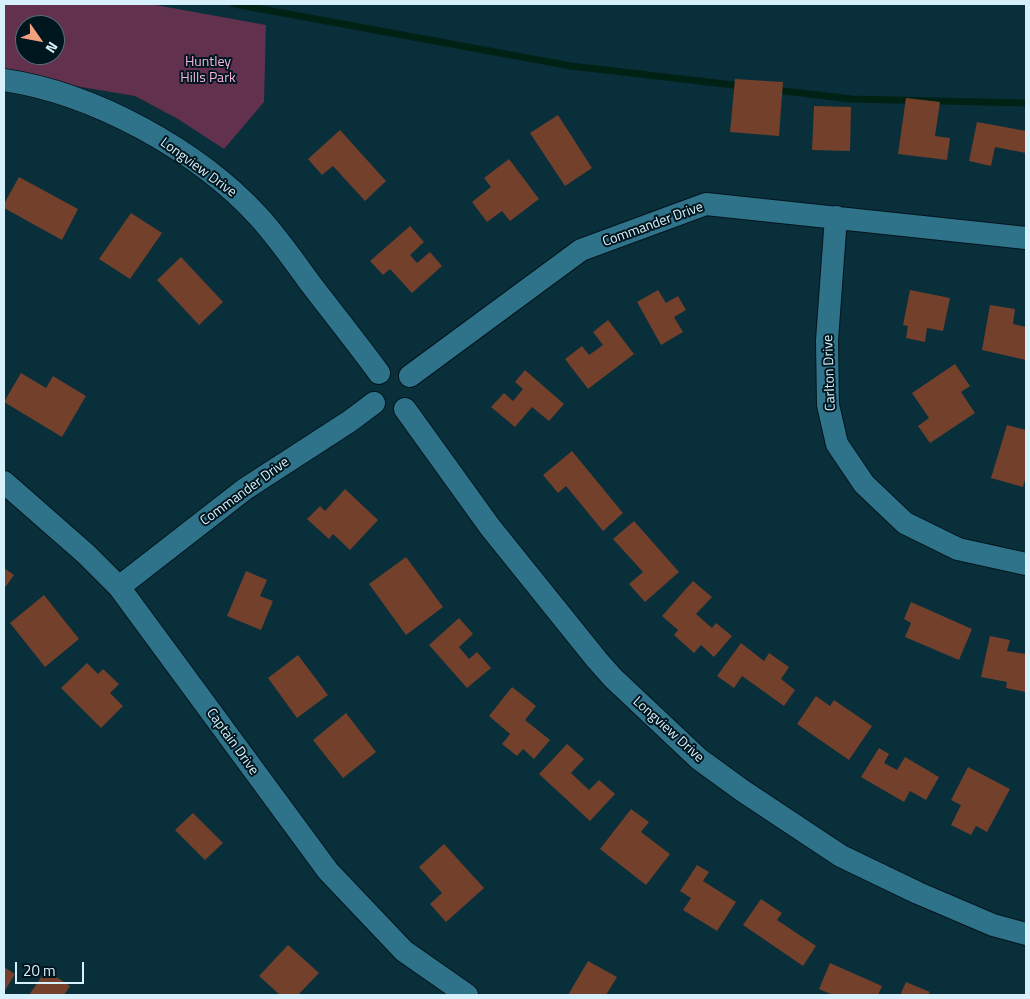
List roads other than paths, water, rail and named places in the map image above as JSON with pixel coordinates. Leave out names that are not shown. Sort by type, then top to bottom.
[{"type":"street","name":"Longview Drive","points":[[4,80],[32,84],[95,105],[150,133],[226,185],[258,216],[282,244],[379,373]]},
{"type":"street","name":"Commander Drive","points":[[410,376],[581,250],[706,204],[1026,238]]},
{"type":"street","name":"Carlton Drive","points":[[836,217],[828,350],[828,405],[837,444],[864,484],[905,523],[958,550],[1026,564]]},
{"type":"street","points":[[392,368],[399,369],[410,376],[414,383],[414,397],[405,409],[392,412],[379,408],[374,403],[370,390],[379,373],[392,368]]},
{"type":"street","name":"Commander Drive","points":[[119,587],[244,488],[350,421],[374,403]]},
{"type":"street","name":"Longview Drive","points":[[405,409],[490,527],[597,660],[625,690],[699,759],[743,791],[841,856],[918,893],[993,925],[1026,934]]},
{"type":"street","name":"Captain Drive","points":[[4,482],[86,554],[119,587],[328,871],[404,951],[467,995]]},
{"type":"waterway","points":[[234,4],[571,66],[742,86]]},
{"type":"waterway","points":[[775,90],[852,99],[1026,103]]},
{"type":"park label","name":"Huntley Hills Park","points":[[208,72]]}]
